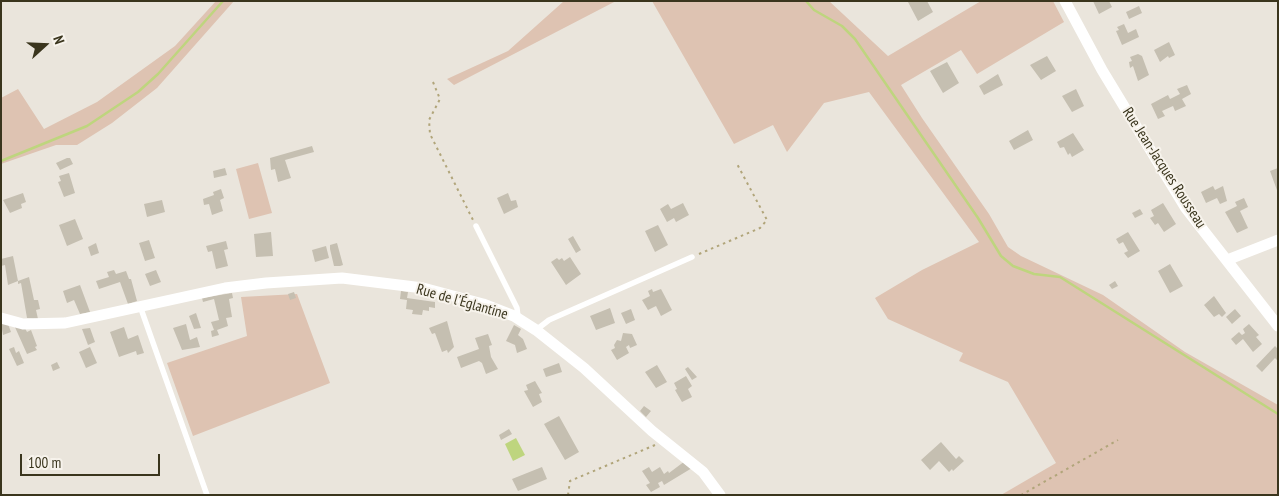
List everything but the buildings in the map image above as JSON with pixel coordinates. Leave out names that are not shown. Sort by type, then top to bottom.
[{"type":"street","name":"Rue Jean-Jacques Rousseau","points":[[1064,1],[1151,153],[1186,207],[1278,326]]},
{"type":"street","points":[[1227,260],[1278,240]]},
{"type":"street","name":"Rue de l'Églantine","points":[[1,308],[4,318],[23,324],[65,324],[225,288],[266,283],[342,278],[423,288],[483,304],[518,319],[536,330],[584,368],[652,431],[666,440],[703,472],[720,495]]},
{"type":"lane","points":[[476,226],[516,308],[518,319]]},
{"type":"lane","points":[[536,330],[549,320],[692,257]]},
{"type":"lane","points":[[140,306],[207,495]]},
{"type":"path","points":[[432,82],[440,99],[429,120],[430,134],[476,226]]},
{"type":"path","points":[[692,257],[760,228],[767,220],[736,162]]},
{"type":"path","points":[[568,495],[570,481],[666,440]]},
{"type":"path","points":[[1021,495],[1118,440]]},
{"type":"shaded area","points":[[216,1],[234,1],[157,88],[112,123],[77,145],[56,145],[1,164],[1,98],[18,89],[44,129],[97,102],[175,46]]},
{"type":"shaded area","points":[[564,1],[616,1],[454,85],[447,79],[508,51]]},
{"type":"shaded area","points":[[652,1],[829,1],[888,56],[981,1],[1053,1],[1064,22],[977,74],[961,50],[901,85],[989,214],[1008,247],[1021,256],[1103,295],[1185,352],[1278,405],[1278,495],[1001,495],[1056,463],[1008,382],[959,361],[963,353],[888,319],[875,298],[922,270],[979,242],[869,92],[824,103],[787,152],[773,125],[734,144]]},
{"type":"shaded area","points":[[258,163],[272,213],[249,219],[236,169]]},
{"type":"shaded area","points":[[297,294],[330,383],[193,436],[167,363],[247,336],[241,297]]},
{"type":"shaded area","points":[[516,438],[525,455],[513,461],[505,444]]},
{"type":"waterway","points":[[1,161],[87,126],[138,92],[158,74],[223,1]]},
{"type":"waterway","points":[[806,1],[814,10],[842,26],[855,39],[978,218],[1001,256],[1013,266],[1034,274],[1060,277],[1278,414]]}]
